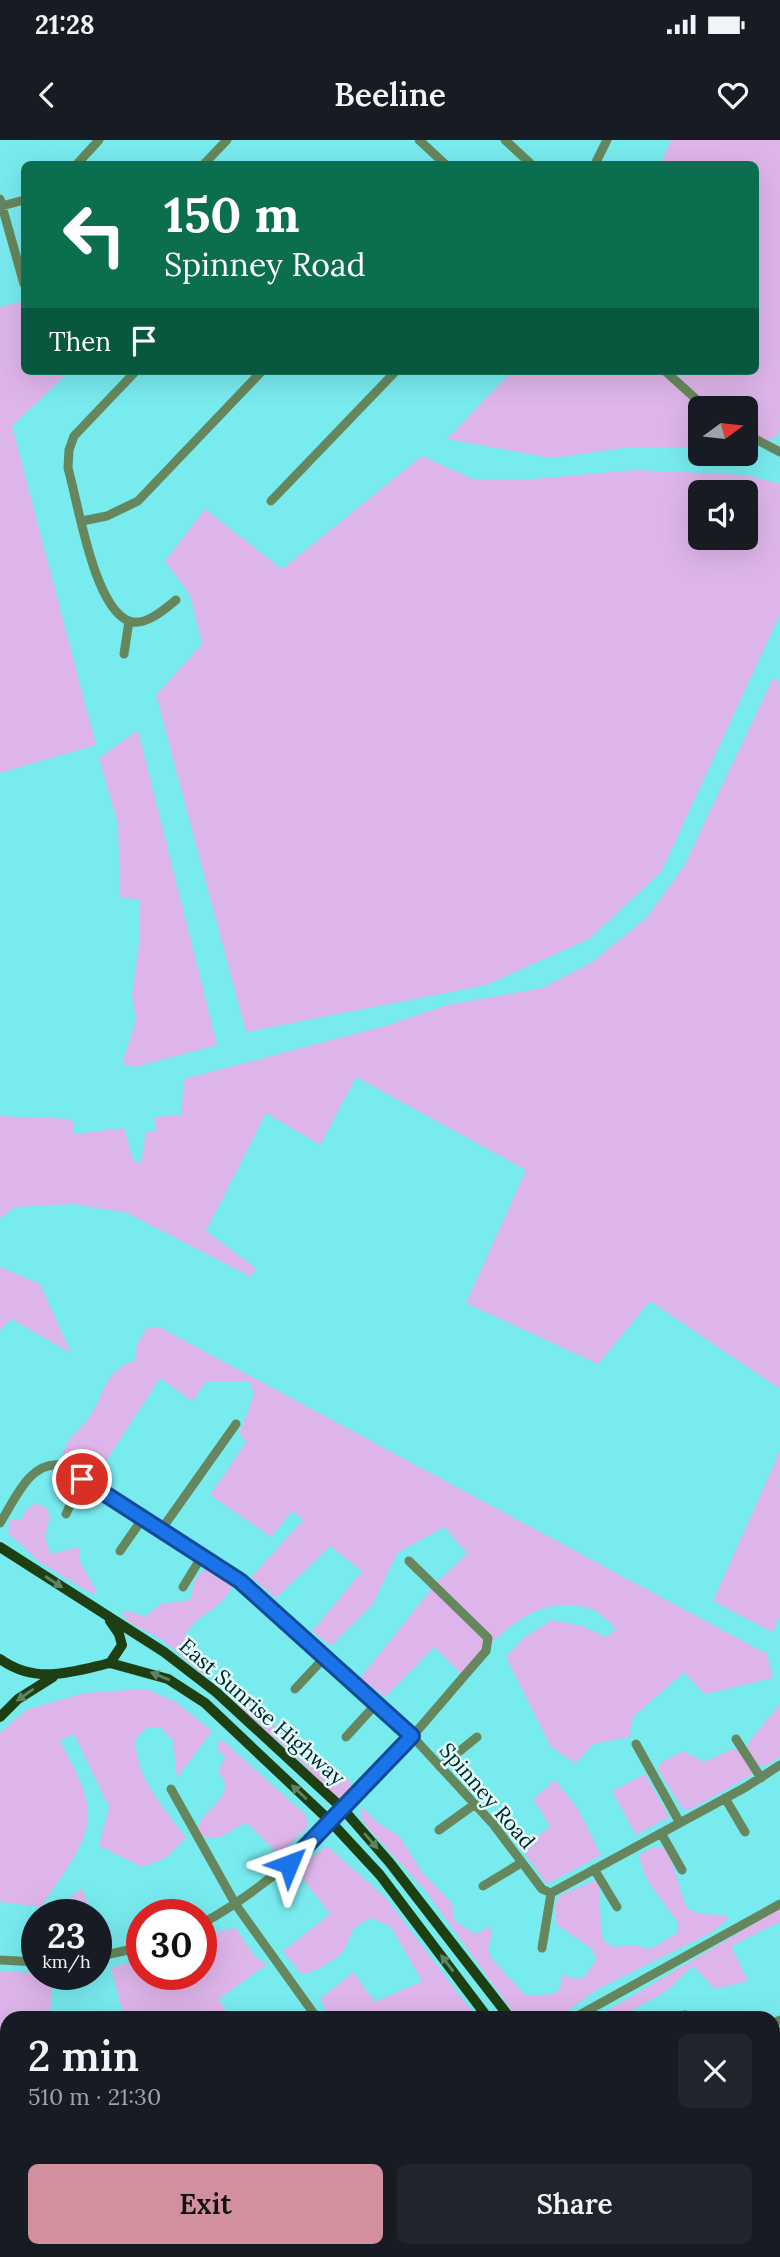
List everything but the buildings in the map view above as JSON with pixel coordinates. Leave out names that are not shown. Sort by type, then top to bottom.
[{"type":"main road","name":"East Sunrise Highway","points":[[1,1548],[164,1652],[216,1692],[343,1809],[390,1863],[505,2011]]},
{"type":"main road","points":[[0,1717],[18,1699],[53,1677],[110,1663],[122,1645],[119,1634],[106,1616]]},
{"type":"main road","points":[[0,1659],[24,1673],[53,1677]]},
{"type":"main road","name":"East Sunrise Highway","points":[[110,1663],[169,1679],[205,1703],[330,1821],[380,1875],[483,2011]]},
{"type":"street","points":[[79,161],[99,140]]},
{"type":"street","points":[[207,161],[227,140]]},
{"type":"street","points":[[419,140],[441,161]]},
{"type":"street","points":[[505,140],[528,161]]},
{"type":"street","points":[[596,161],[607,140]]},
{"type":"street","points":[[21,200],[1,203],[21,273]]},
{"type":"street","points":[[132,375],[74,436],[68,468],[102,592],[114,610],[130,621],[143,621],[159,614],[176,600]]},
{"type":"street","points":[[82,521],[107,516],[138,501],[258,375]]},
{"type":"street","points":[[271,501],[392,375]]},
{"type":"street","points":[[669,375],[693,396]]},
{"type":"street","points":[[758,440],[780,452]]},
{"type":"street","points":[[124,654],[130,621]]},
{"type":"street","points":[[161,1530],[236,1424]]},
{"type":"street","name":"Spinney Road","points":[[0,1523],[33,1472],[42,1466],[61,1465],[240,1581],[412,1736],[475,1804],[542,1889],[551,1893]]},
{"type":"street","points":[[66,1514],[82,1479]]},
{"type":"street","points":[[120,1551],[143,1518]]},
{"type":"street","points":[[183,1587],[202,1556]]},
{"type":"street","points":[[217,1915],[236,1905],[297,1856],[412,1736],[486,1651],[488,1638],[409,1561]]},
{"type":"street","points":[[295,1689],[325,1657]]},
{"type":"street","points":[[346,1737],[376,1704]]},
{"type":"street","points":[[440,1767],[477,1737]]},
{"type":"street","points":[[736,1739],[761,1778]]},
{"type":"street","points":[[636,1744],[680,1823]]},
{"type":"street","points":[[542,1948],[551,1893],[780,1765]]},
{"type":"street","points":[[172,1789],[236,1905],[312,2011]]},
{"type":"street","points":[[725,1798],[745,1832]]},
{"type":"street","points":[[439,1830],[475,1804]]},
{"type":"street","points":[[661,1833],[682,1870]]},
{"type":"street","points":[[483,1886],[522,1863]]},
{"type":"street","points":[[594,1869],[617,1907]]},
{"type":"street","points":[[587,2011],[780,1904]]},
{"type":"street","points":[[0,1960],[21,1961]]},
{"type":"shaded area","points":[[671,140],[780,140],[780,429],[776,438],[758,441],[758,396],[688,396],[688,448],[629,447],[552,458],[447,439],[508,375],[759,375],[759,161],[661,161]]},
{"type":"shaded area","points":[[21,302],[21,375],[66,375],[12,426],[96,745],[0,773],[0,307]]},
{"type":"shaded area","points":[[422,456],[473,479],[532,479],[635,470],[746,475],[780,484],[780,614],[661,872],[589,939],[486,985],[246,1032],[156,695],[202,644],[190,595],[165,561],[205,509],[282,569]]},
{"type":"shaded area","points":[[773,678],[780,682],[780,1389],[650,1301],[598,1364],[466,1303],[526,1170],[356,1077],[320,1145],[266,1113],[206,1231],[256,1268],[251,1277],[127,1213],[74,1204],[15,1207],[0,1218],[0,1116],[72,1119],[74,1134],[124,1128],[133,1160],[141,1163],[146,1131],[156,1131],[154,1117],[181,1115],[184,1079],[388,1025],[447,1005],[542,988],[592,962],[647,917],[684,866]]},
{"type":"shaded area","points":[[138,730],[217,1045],[135,1067],[122,1064],[136,1020],[132,995],[140,936],[139,899],[120,898],[118,824],[99,758]]},
{"type":"shaded area","points":[[0,1267],[40,1284],[71,1353],[11,1319],[0,1330]]},
{"type":"shaded area","points":[[159,1327],[767,1654],[773,1678],[705,1694],[684,1672],[633,1717],[629,1737],[593,1744],[575,1763],[551,1747],[506,1657],[525,1637],[552,1620],[582,1626],[606,1637],[616,1629],[594,1610],[571,1605],[552,1606],[518,1621],[488,1646],[461,1674],[434,1647],[385,1697],[360,1678],[437,1582],[467,1553],[444,1527],[397,1553],[373,1604],[331,1646],[312,1631],[362,1571],[330,1546],[276,1598],[251,1577],[303,1520],[292,1511],[271,1537],[210,1495],[247,1441],[239,1435],[254,1394],[249,1381],[207,1381],[192,1401],[160,1378],[93,1481],[62,1456],[70,1439],[93,1411],[109,1379],[123,1366],[135,1360],[137,1343],[147,1328]]},
{"type":"shaded area","points":[[780,1451],[780,1616],[772,1632],[713,1601]]},
{"type":"shaded area","points":[[35,1503],[47,1508],[50,1518],[45,1536],[50,1554],[79,1547],[80,1562],[96,1590],[94,1595],[41,1563],[8,1533],[10,1520],[22,1519],[25,1511]]},
{"type":"shaded area","points":[[208,1565],[217,1575],[234,1584],[222,1601],[197,1620],[185,1634],[191,1649],[210,1663],[211,1670],[204,1676],[163,1640],[130,1623],[121,1612],[132,1612],[145,1617],[160,1604],[190,1600],[195,1579]]},
{"type":"shaded area","points":[[146,1689],[176,1702],[212,1731],[177,1778],[173,1741],[160,1727],[146,1728],[135,1739],[140,1767],[152,1792],[186,1837],[166,1858],[142,1867],[99,1846],[109,1807],[74,1734],[60,1741],[78,1776],[87,1804],[87,1825],[78,1850],[46,1899],[21,1899],[21,1905],[0,1902],[0,1733],[26,1710],[84,1693]]},
{"type":"shaded area","points":[[241,1697],[252,1703],[274,1726],[318,1755],[321,1762],[349,1779],[352,1791],[339,1799],[336,1798],[301,1762],[238,1706],[235,1698]]},
{"type":"shaded area","points":[[780,1704],[780,1756],[766,1766],[758,1766],[746,1748]]},
{"type":"shaded area","points":[[222,1740],[306,1815],[308,1827],[279,1855],[247,1823],[218,1837],[197,1834],[203,1817],[225,1789],[224,1781],[218,1772],[225,1756],[217,1750],[217,1743]]},
{"type":"shaded area","points":[[732,1749],[740,1751],[752,1771],[751,1775],[689,1810],[682,1808],[658,1770],[661,1762],[684,1751],[704,1762]]},
{"type":"shaded area","points":[[645,1774],[669,1817],[636,1835],[612,1791]]},
{"type":"shaded area","points":[[555,1780],[578,1809],[601,1855],[547,1884],[522,1850],[550,1826],[533,1799]]},
{"type":"shaded area","points":[[363,1807],[375,1821],[399,1836],[422,1872],[452,1903],[454,1920],[475,1934],[489,1927],[492,1933],[488,1949],[491,1958],[526,1996],[552,1994],[560,1989],[562,1974],[574,1979],[583,1978],[596,1961],[592,1949],[556,1924],[555,1906],[560,1895],[599,1879],[601,1932],[604,1941],[613,1947],[632,1945],[650,1949],[677,1933],[677,1921],[649,1882],[641,1865],[639,1855],[653,1847],[662,1847],[667,1854],[689,1909],[703,1914],[728,1916],[728,1919],[712,1932],[596,1990],[568,2011],[512,2011],[425,1890],[366,1826],[360,1815]]},
{"type":"shaded area","points":[[327,1846],[385,1897],[472,2011],[326,2011],[320,1999],[353,1972],[375,2002],[422,1981],[391,1927],[372,1918],[353,1930],[344,1949],[336,1957],[322,1967],[301,1974],[283,1951],[330,1914],[295,1869]]},
{"type":"shaded area","points":[[82,1888],[86,1899],[69,1899]]},
{"type":"shaded area","points":[[780,1908],[780,1922],[731,1946],[748,1981],[715,1989],[693,1966],[665,1992],[633,2011],[607,2011]]},
{"type":"shaded area","points":[[236,1928],[255,1957],[267,1964],[219,1999],[226,2011],[122,2011],[112,1968],[126,1964],[126,1990],[217,1990],[217,1933]]},
{"type":"shaded area","points":[[0,1971],[21,1972],[21,1990],[51,1990],[50,2011],[0,2011]]},
{"type":"route","points":[[82,1479],[240,1581],[412,1736],[289,1864]]}]
